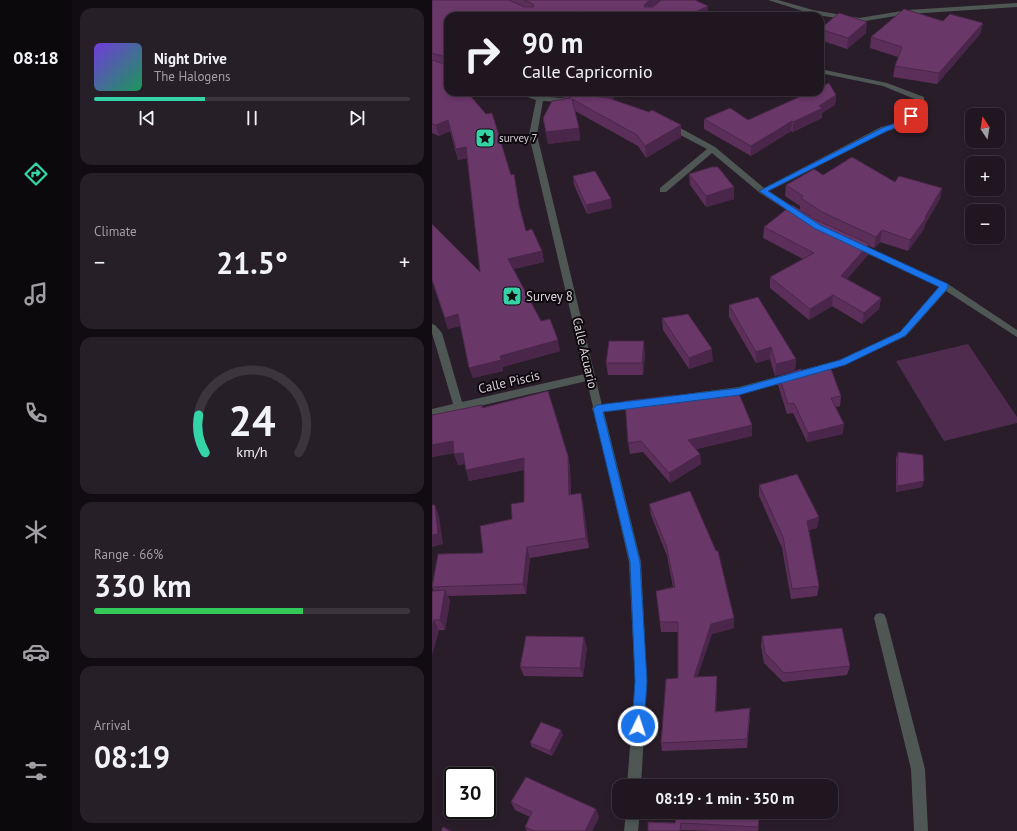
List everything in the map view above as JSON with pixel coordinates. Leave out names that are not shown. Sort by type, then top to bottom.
[{"type":"street","points":[[771,0],[812,12]]},
{"type":"street","points":[[824,14],[859,20],[908,12],[1017,6]]},
{"type":"street","points":[[763,191],[884,129],[896,126],[921,109],[921,99],[885,84],[824,72]]},
{"type":"street","points":[[530,96],[540,99],[583,102]]},
{"type":"street","points":[[540,99],[544,96]]},
{"type":"street","name":"Calle Acuario","points":[[540,99],[533,135],[591,376],[597,409],[635,562],[641,681],[634,779]]},
{"type":"street","points":[[663,123],[712,148],[763,191],[805,219]]},
{"type":"street","points":[[663,190],[712,148]]},
{"type":"street","points":[[852,243],[945,286],[1017,334]]},
{"type":"street","points":[[597,409],[739,392],[842,363],[902,334],[945,286]]},
{"type":"street","points":[[432,327],[436,333],[459,407]]},
{"type":"street","name":"Calle Piscis","points":[[432,413],[591,376]]},
{"type":"street","points":[[880,618],[918,769],[921,831]]},
{"type":"street","points":[[631,831],[632,819]]},
{"type":"shaded area","points":[[968,344],[1017,417],[1017,423],[944,441],[896,361]]},
{"type":"building","points":[[432,0],[509,0],[524,7],[534,7],[533,4],[524,0],[650,0],[644,5],[644,7],[653,7],[661,0],[695,0],[708,6],[695,12],[444,12],[444,56],[432,53]]},
{"type":"building","points":[[904,9],[943,21],[950,14],[983,23],[939,73],[895,66],[902,47],[871,37]]},
{"type":"building","points":[[839,13],[867,22],[848,38],[824,30],[824,26]]},
{"type":"building","points":[[432,60],[444,64],[444,96],[470,96],[486,114],[492,113],[511,175],[514,174],[519,205],[526,231],[532,229],[542,251],[508,259],[541,321],[550,319],[558,340],[500,356],[501,360],[469,368],[458,314],[445,318],[432,280],[432,224],[480,272],[466,147],[456,149],[448,120],[436,125],[432,124]]},
{"type":"building","points":[[829,83],[836,95],[819,106],[823,108],[793,122],[792,121],[751,146],[704,119],[730,108],[748,120],[801,96],[824,96],[824,85]]},
{"type":"building","points":[[567,96],[608,98],[649,112],[652,110],[681,125],[645,146],[637,135],[572,99],[579,128],[546,132],[543,118],[552,101],[571,98]]},
{"type":"building","points":[[852,157],[895,182],[899,176],[942,188],[925,217],[926,218],[910,240],[882,230],[876,237],[822,212],[801,198],[803,196],[786,185],[814,169],[823,175]]},
{"type":"building","points":[[712,167],[718,167],[734,187],[706,196],[689,174]]},
{"type":"building","points":[[595,171],[611,199],[586,205],[573,176]]},
{"type":"building","points":[[792,205],[814,219],[869,244],[841,276],[881,298],[864,313],[833,295],[810,309],[770,277],[814,253],[764,227]]},
{"type":"building","points":[[758,297],[796,359],[776,364],[771,347],[756,352],[729,305]]},
{"type":"building","points":[[688,314],[712,349],[689,358],[662,318]]},
{"type":"building","points":[[609,341],[644,341],[642,363],[606,363]]},
{"type":"building","points":[[801,369],[803,373],[831,369],[841,396],[831,398],[844,424],[808,433],[794,403],[788,404],[779,376]]},
{"type":"building","points":[[737,389],[752,425],[688,440],[700,454],[669,473],[641,441],[628,443],[625,401],[676,395],[677,403]]},
{"type":"building","points":[[548,391],[568,456],[569,495],[581,493],[586,538],[527,547],[523,584],[432,587],[438,554],[483,553],[480,526],[512,519],[511,504],[524,502],[524,458],[466,470],[463,453],[454,454],[453,441],[432,445],[432,415],[482,405],[482,408]]},
{"type":"building","points":[[898,452],[923,455],[924,481],[897,486]]},
{"type":"building","points":[[797,474],[819,517],[807,521],[819,586],[792,589],[783,537],[759,485]]},
{"type":"building","points":[[690,491],[716,551],[718,551],[734,618],[711,624],[694,677],[717,676],[715,712],[750,708],[747,739],[661,743],[666,679],[678,678],[678,622],[660,622],[656,591],[675,587],[666,545],[649,504]]},
{"type":"building","points":[[432,505],[435,505],[438,534],[432,535]]},
{"type":"building","points":[[445,590],[440,620],[434,620],[432,626],[432,591]]},
{"type":"building","points":[[842,628],[850,666],[784,673],[765,653],[762,636]]},
{"type":"building","points":[[526,636],[584,637],[580,668],[520,667]]},
{"type":"building","points":[[541,722],[561,730],[550,751],[530,743]]},
{"type":"building","points":[[526,777],[596,809],[585,831],[534,831],[525,827],[532,812],[511,802]]},
{"type":"building","points":[[676,819],[759,819],[758,827],[681,823],[680,831],[648,831],[648,822],[675,823]]},
{"type":"building","points":[[443,827],[451,831],[441,831]]},
{"type":"place","name":"survey 7","points":[[485,138]]},
{"type":"place","name":"Survey 8","points":[[512,296]]},
{"type":"route","points":[[638,726],[641,681],[635,562],[597,409],[739,392],[842,363],[902,334],[945,286],[817,227],[763,191],[884,129],[896,126],[911,116]]}]
